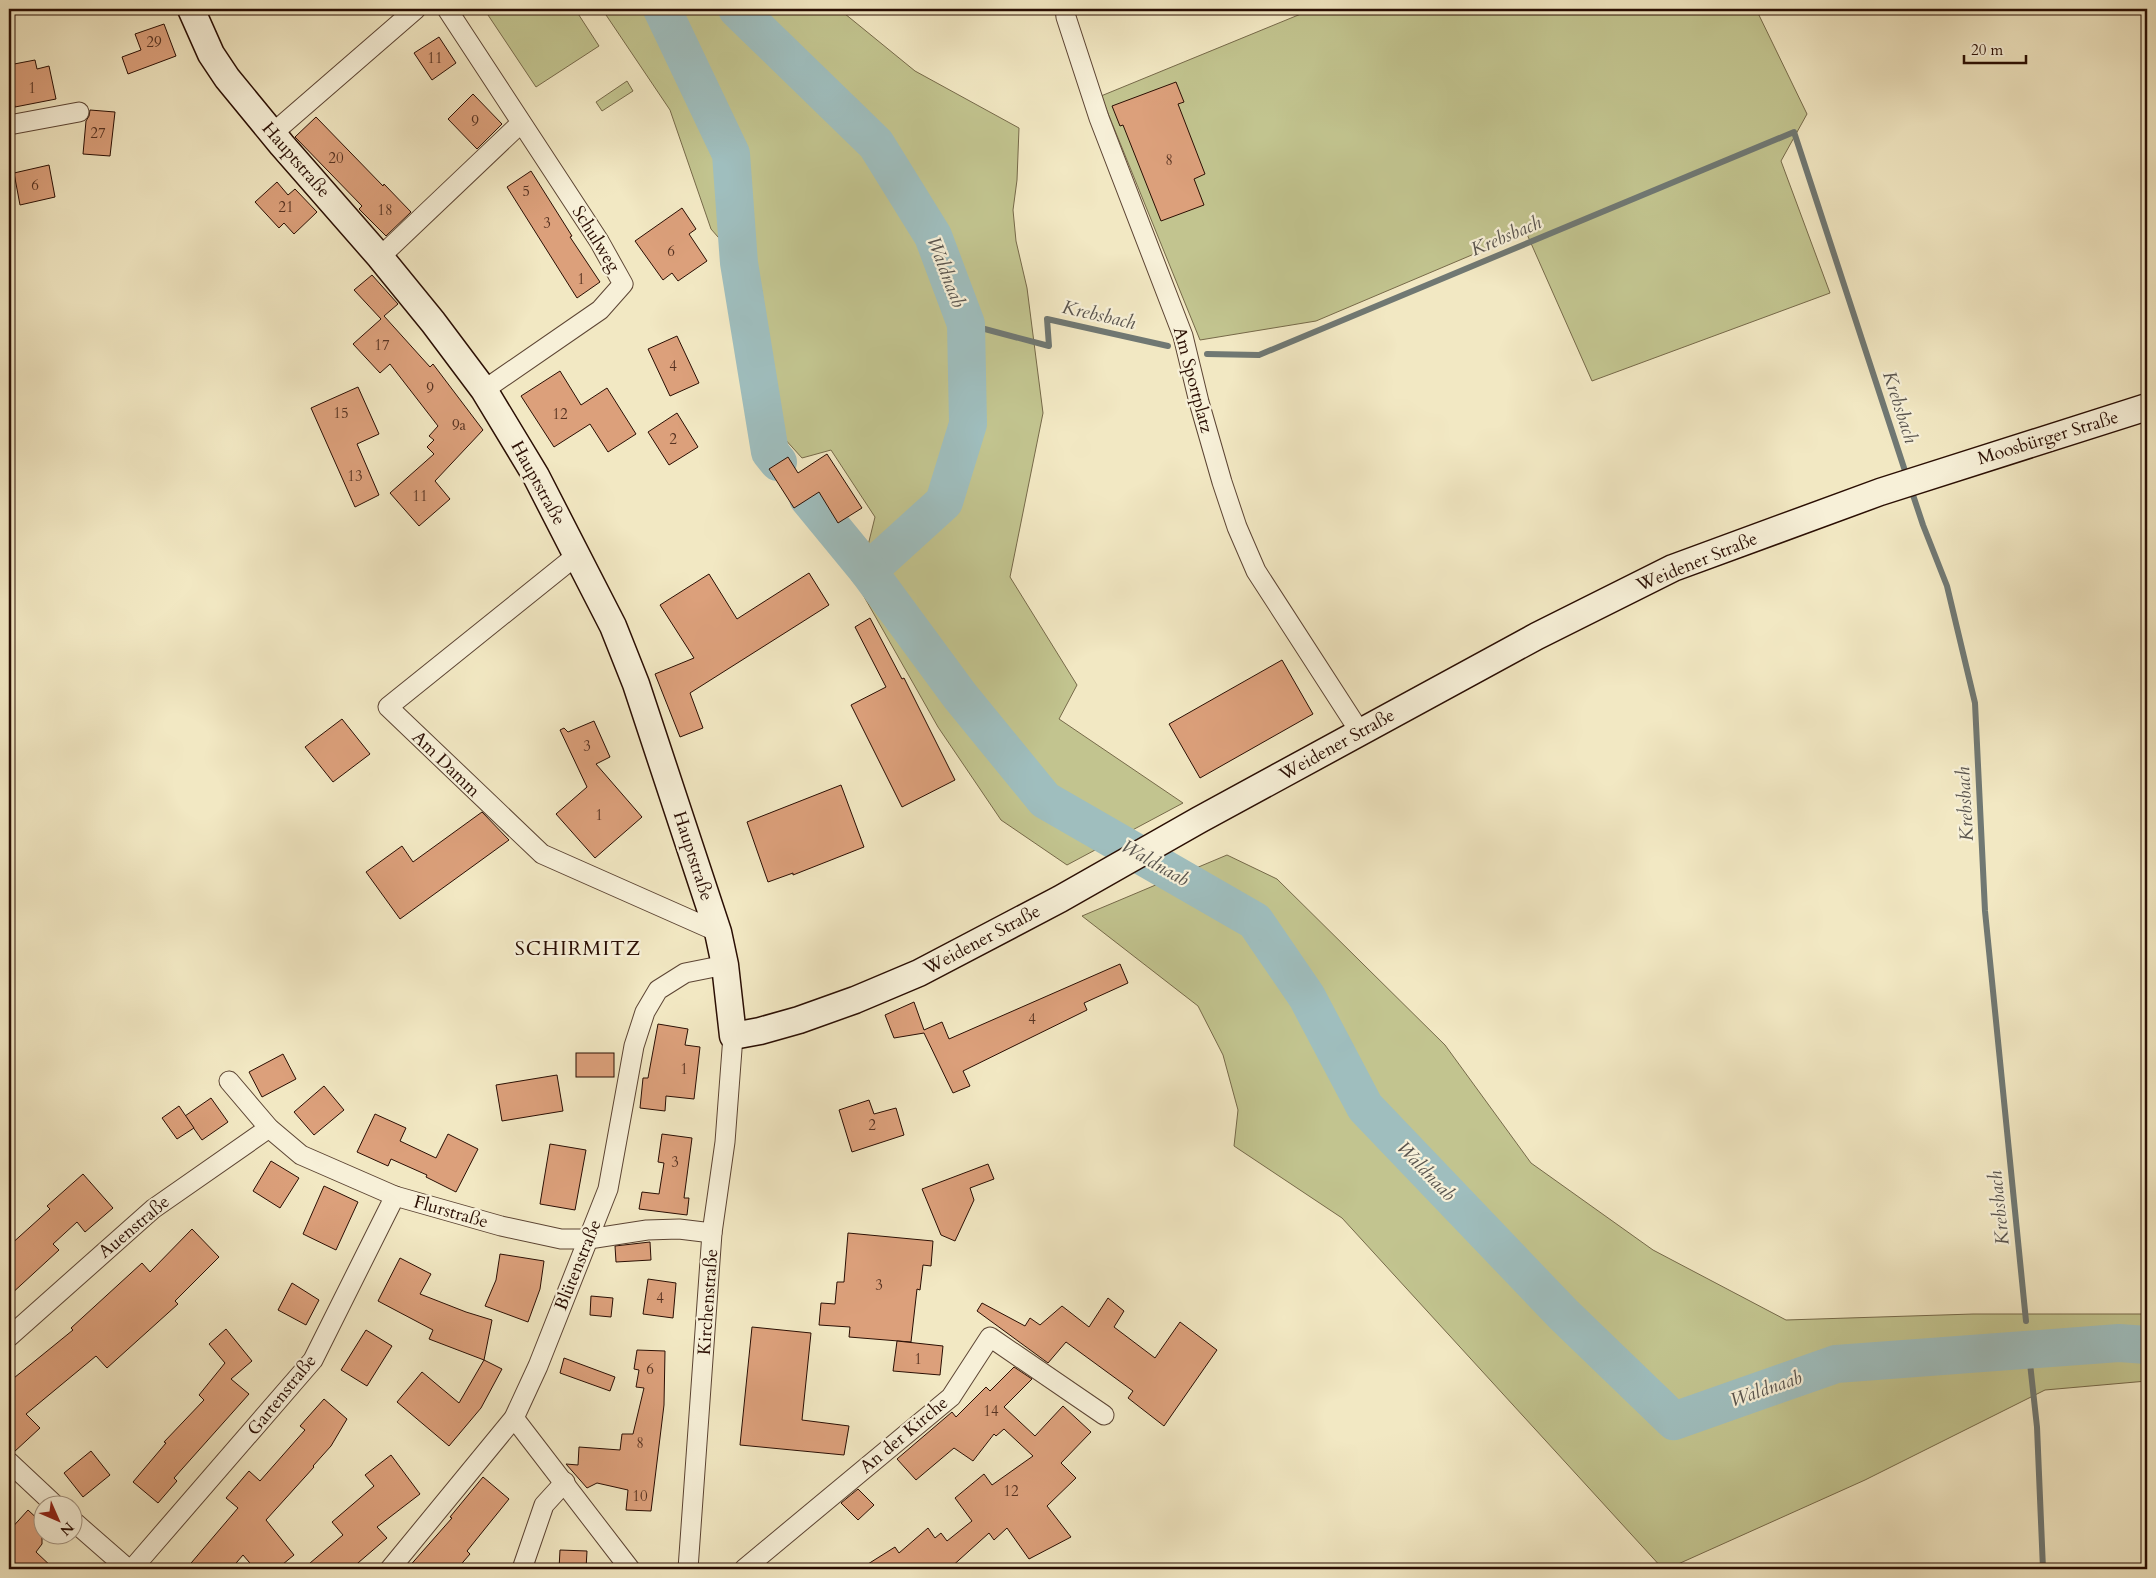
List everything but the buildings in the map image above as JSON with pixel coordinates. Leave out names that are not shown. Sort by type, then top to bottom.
[{"type":"street","name":"Hauptstraße","points":[[191,9],[211,54],[227,78],[380,257],[484,390],[536,476],[613,626],[636,684],[718,932],[725,965],[733,1036]]},
{"type":"street","points":[[273,133],[416,9]]},
{"type":"street","name":"Schulweg","points":[[447,9],[599,241],[623,284],[600,310],[484,390]]},
{"type":"street","name":"Am Sportplatz","points":[[1065,9],[1099,118],[1182,336],[1207,432],[1246,550],[1256,571],[1360,732]]},
{"type":"street","points":[[9,125],[79,112]]},
{"type":"street","points":[[380,257],[520,123]]},
{"type":"street","name":"Moosbürger Straße","points":[[1948,470],[2147,407]]},
{"type":"street","name":"Weidener Straße","points":[[733,1036],[784,1025],[855,1000],[919,973],[1060,898],[1537,636],[1673,568],[1880,492],[1948,470]]},
{"type":"street","name":"Am Damm","points":[[576,555],[388,707],[542,854],[718,932]]},
{"type":"street","name":"Blütenstraße","points":[[390,1569],[514,1418],[538,1366],[608,1190],[634,1046],[645,1012],[658,990],[685,974],[725,965]]},
{"type":"street","name":"Kirchenstraße","points":[[688,1569],[712,1233],[725,1142],[733,1036]]},
{"type":"street","name":"Flurstraße","points":[[230,1081],[269,1128],[301,1155],[395,1196],[501,1226],[561,1239],[589,1239],[647,1230],[679,1229],[712,1233]]},
{"type":"street","name":"Auenstraße","points":[[9,1337],[153,1209],[269,1128]]},
{"type":"street","name":"Gartenstraße","points":[[132,1569],[313,1360],[395,1196]]},
{"type":"street","name":"An der Kirche","points":[[744,1569],[951,1397],[990,1337],[1104,1415]]},
{"type":"street","points":[[514,1418],[630,1569]]},
{"type":"street","points":[[9,1462],[45,1496]]},
{"type":"street","points":[[522,1569],[544,1506],[565,1482]]},
{"type":"street","points":[[82,1529],[128,1569]]},
{"type":"green space","points":[[484,9],[575,9],[599,46],[536,87]]},
{"type":"green space","points":[[602,9],[839,9],[915,71],[1019,128],[1017,180],[1013,210],[1016,241],[1027,288],[1043,413],[1010,577],[1077,685],[1059,719],[1183,803],[1067,865],[1001,820],[938,727],[858,586],[875,517],[831,450],[802,458],[783,437],[761,286],[711,229],[670,110]]},
{"type":"green space","points":[[1313,9],[1756,9],[1807,114],[1781,161],[1830,293],[1592,381],[1526,232],[1316,321],[1200,340],[1101,96]]},
{"type":"green space","points":[[627,81],[633,91],[602,111],[596,102]]},
{"type":"green space","points":[[1227,855],[1277,879],[1445,1045],[1531,1163],[1653,1250],[1786,1320],[1973,1314],[2147,1314],[2147,1381],[2045,1390],[1865,1480],[1667,1569],[1663,1569],[1342,1218],[1234,1146],[1238,1110],[1223,1055],[1198,1006],[1082,916]]},
{"type":"waterway","name":"Waldnaab","points":[[662,9],[731,154],[739,263],[770,452],[778,462]]},
{"type":"waterway","name":"Waldnaab","points":[[737,9],[876,144],[933,236],[966,324],[968,424],[944,502],[868,571]]},
{"type":"waterway","name":"Krebsbach","points":[[1207,354],[1259,355],[1794,132],[1907,477]]},
{"type":"waterway","name":"Krebsbach","points":[[966,324],[1049,346],[1047,319],[1168,346]]},
{"type":"waterway","name":"Krebsbach","points":[[1911,489],[1947,586],[1975,703],[1985,911],[2026,1321]]},
{"type":"waterway","name":"Waldnaab","points":[[808,498],[868,571],[960,696],[1045,800],[1255,921],[1307,997],[1365,1107],[1563,1314],[1674,1421],[1836,1364],[2119,1343],[2147,1345]]},
{"type":"waterway","name":"Krebsbach","points":[[2029,1354],[2037,1427],[2043,1569]]},
{"type":"district","name":"SCHIRMITZ","points":[[578,948]]}]
